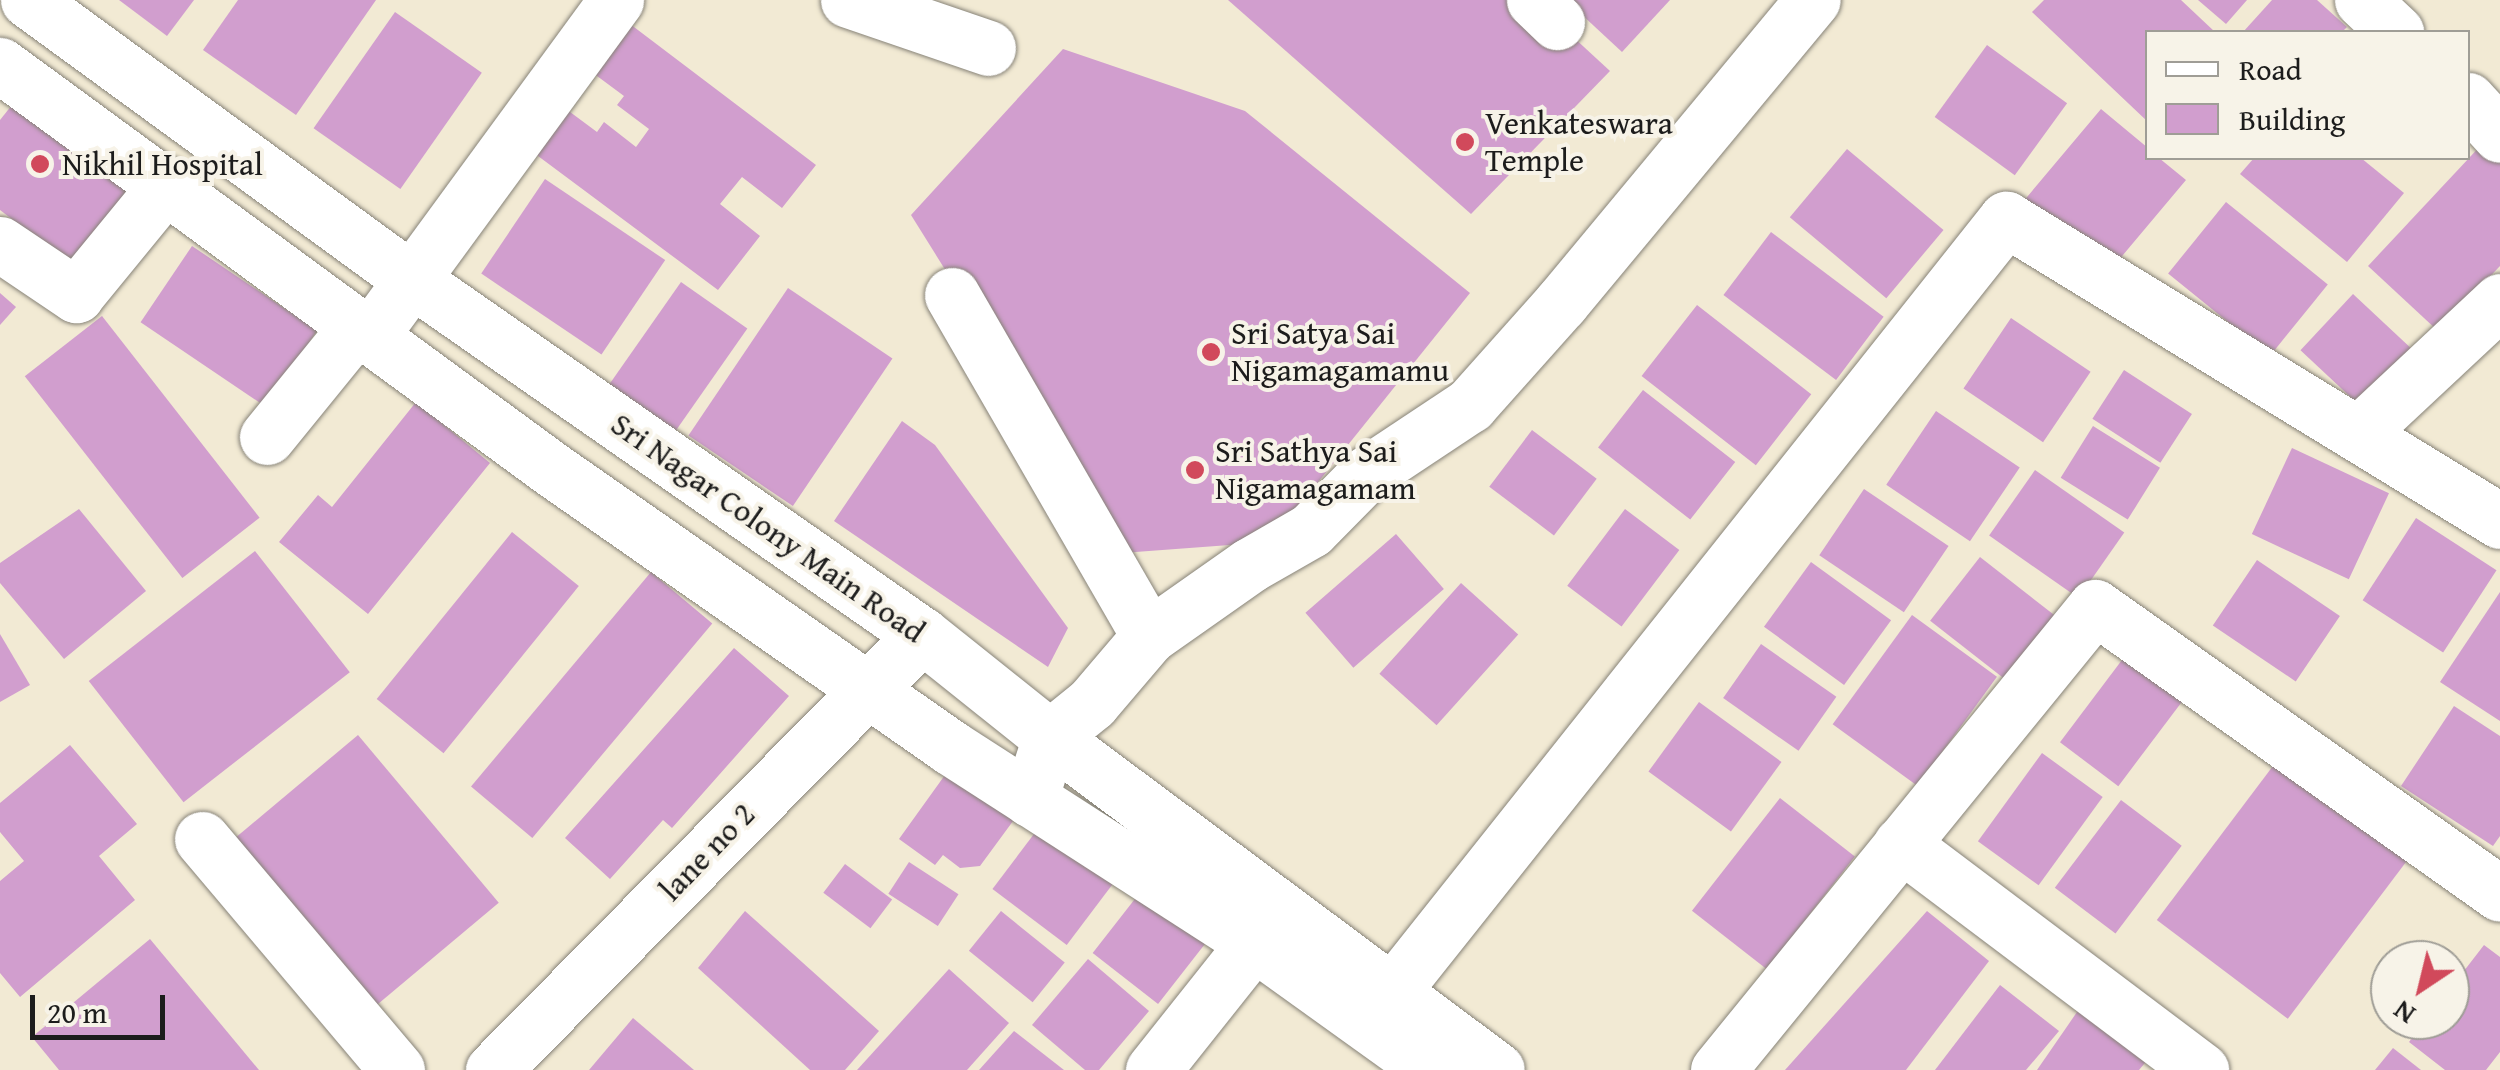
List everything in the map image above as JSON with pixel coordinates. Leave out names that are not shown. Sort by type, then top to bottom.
[{"type":"street","name":"Sri Nagar Colony Main Road","points":[[28,0],[411,279],[922,635],[1050,737],[1497,1070]]},
{"type":"street","points":[[267,437],[411,279],[616,0]]},
{"type":"street","points":[[848,0],[988,48]]},
{"type":"street","points":[[1030,798],[1050,737],[1092,703],[1148,636],[1250,565],[1311,530],[1366,474],[1470,405],[1562,303],[1813,0]]},
{"type":"street","points":[[2362,0],[2394,30]]},
{"type":"street","points":[[0,65],[168,184],[553,470],[866,689],[1254,943],[1431,1070]]},
{"type":"street","points":[[0,244],[76,295],[168,184]]},
{"type":"street","points":[[1392,993],[2006,219],[2500,520]]},
{"type":"street","points":[[952,295],[1148,636]]},
{"type":"street","points":[[2359,434],[2500,301]]},
{"type":"street","points":[[1718,1070],[2095,607],[2500,894]]},
{"type":"street","name":"lane no 2","points":[[493,1070],[922,635]]},
{"type":"street","points":[[202,839],[397,1070]]},
{"type":"street","points":[[1901,844],[2201,1070]]},
{"type":"street","points":[[1153,1070],[1254,943]]},
{"type":"building","points":[[119,0],[194,0],[167,36]]},
{"type":"building","points":[[238,0],[376,0],[296,115],[203,50]]},
{"type":"building","name":"Venkateswara Temple","points":[[1228,0],[1533,0],[1610,71],[1471,214]]},
{"type":"building","points":[[1566,0],[1670,0],[1622,52]]},
{"type":"building","points":[[2044,0],[2181,0],[2213,30],[2145,30],[2145,119],[2032,12]]},
{"type":"building","points":[[2198,0],[2247,0],[2226,24]]},
{"type":"building","points":[[2272,0],[2317,0],[2347,27],[2344,30],[2245,30]]},
{"type":"building","points":[[395,12],[482,73],[400,189],[314,128]]},
{"type":"building","points":[[630,24],[816,165],[782,208],[742,177],[720,204],[760,236],[718,290],[534,153],[566,109],[597,132],[604,122],[636,147],[649,129],[617,105],[624,96],[593,73]]},
{"type":"building","points":[[1987,45],[2067,103],[2015,175],[1935,117]]},
{"type":"building","name":"Sri Satya Sai Nigamagamamu","points":[[1063,49],[1245,111],[1470,293],[1270,542],[1122,553],[911,215]]},
{"type":"building","name":"Nikhil Hospital","points":[[12,105],[136,188],[75,267],[0,210],[0,120]]},
{"type":"building","points":[[2101,109],[2145,146],[2145,160],[2161,160],[2186,180],[2107,274],[2022,203]]},
{"type":"building","points":[[2484,142],[2500,157],[2500,266],[2438,331],[2368,266]]},
{"type":"building","points":[[1847,149],[1944,230],[1886,298],[1790,217]]},
{"type":"building","points":[[2252,160],[2363,160],[2404,193],[2347,262],[2240,174]]},
{"type":"building","points":[[545,179],[665,260],[601,355],[481,274]]},
{"type":"building","points":[[2226,202],[2328,284],[2270,356],[2168,273]]},
{"type":"building","points":[[1771,232],[1884,317],[1836,380],[1723,295]]},
{"type":"building","points":[[192,246],[317,330],[266,407],[141,322]]},
{"type":"building","points":[[681,282],[747,328],[675,432],[608,386]]},
{"type":"building","points":[[788,288],[892,358],[793,506],[688,436]]},
{"type":"building","points":[[0,293],[16,307],[0,325]]},
{"type":"building","points":[[2353,294],[2411,348],[2358,404],[2300,350]]},
{"type":"building","points":[[1697,305],[1811,394],[1756,465],[1642,376]]},
{"type":"building","points":[[102,316],[260,518],[182,578],[25,376]]},
{"type":"building","points":[[2011,318],[2091,372],[2043,442],[1963,388]]},
{"type":"building","points":[[2124,370],[2192,414],[2160,463],[2092,419]]},
{"type":"building","points":[[1643,390],[1735,462],[1690,520],[1598,448]]},
{"type":"building","points":[[416,402],[490,463],[368,614],[279,542],[318,495],[332,507]]},
{"type":"building","points":[[1936,411],[2020,467],[1970,541],[1886,485]]},
{"type":"building","points":[[902,421],[935,445],[1068,628],[1048,667],[834,521]]},
{"type":"building","points":[[2093,426],[2160,468],[2128,520],[2061,478]]},
{"type":"building","points":[[1532,430],[1597,479],[1554,535],[1489,487]]},
{"type":"building","points":[[2292,448],[2389,493],[2349,579],[2252,534]]},
{"type":"building","points":[[2035,470],[2124,533],[2078,598],[1989,536]]},
{"type":"building","points":[[1864,489],[1949,546],[1904,612],[1819,555]]},
{"type":"building","points":[[79,509],[146,591],[64,659],[0,583],[0,563]]},
{"type":"building","points":[[1625,509],[1679,550],[1622,627],[1567,586]]},
{"type":"building","points":[[2416,518],[2497,570],[2443,652],[2363,600]]},
{"type":"building","points":[[512,532],[579,586],[444,753],[377,699]]},
{"type":"building","points":[[1396,534],[1444,589],[1353,668],[1305,613]]},
{"type":"building","points":[[255,551],[350,672],[184,802],[89,681]]},
{"type":"building","points":[[1980,557],[2055,615],[2005,679],[1930,621]]},
{"type":"building","points":[[2257,560],[2340,616],[2296,681],[2213,625]]},
{"type":"building","points":[[1811,562],[1891,620],[1844,685],[1764,627]]},
{"type":"building","points":[[651,572],[712,623],[532,838],[471,786]]},
{"type":"building","points":[[1461,583],[1518,635],[1437,725],[1379,674]]},
{"type":"building","points":[[2500,592],[2500,721],[2440,682]]},
{"type":"building","points":[[1912,615],[1997,677],[1918,786],[1833,724]]},
{"type":"building","points":[[0,634],[30,685],[0,702]]},
{"type":"building","points":[[1761,644],[1836,697],[1799,751],[1723,698]]},
{"type":"building","points":[[734,648],[789,696],[672,828],[663,820],[610,879],[565,838]]},
{"type":"building","points":[[2131,648],[2189,692],[2118,786],[2060,742]]},
{"type":"building","points":[[1699,702],[1782,762],[1731,832],[1648,772]]},
{"type":"building","points":[[2454,706],[2500,736],[2500,836],[2493,846],[2401,786]]},
{"type":"building","points":[[358,735],[499,903],[371,1010],[230,842]]},
{"type":"building","points":[[70,745],[137,824],[99,856],[135,900],[20,997],[0,973],[0,881],[24,861],[0,832],[0,803]]},
{"type":"building","points":[[2042,753],[2103,797],[2039,885],[1978,841]]},
{"type":"building","points":[[2279,758],[2410,857],[2288,1019],[2157,920]]},
{"type":"building","points":[[950,768],[1016,817],[980,866],[960,868],[943,855],[935,865],[899,839]]},
{"type":"building","points":[[1780,798],[1855,856],[1767,969],[1692,911]]},
{"type":"building","points":[[2121,800],[2182,846],[2115,934],[2055,888]]},
{"type":"building","points":[[1040,826],[1114,882],[1067,945],[992,889]]},
{"type":"building","points":[[909,862],[958,894],[938,926],[888,894]]},
{"type":"building","points":[[845,864],[892,900],[870,928],[823,893]]},
{"type":"building","points":[[1145,886],[1210,937],[1158,1004],[1093,953]]},
{"type":"building","points":[[745,911],[879,1031],[845,1070],[810,1070],[698,968]]},
{"type":"building","points":[[1001,911],[1065,963],[1033,1002],[969,951]]},
{"type":"building","points":[[1927,911],[1989,961],[1906,1070],[1785,1070]]},
{"type":"building","points":[[150,939],[259,1070],[59,1070],[32,1037]]},
{"type":"building","points":[[2484,945],[2500,957],[2500,1052],[2486,1070],[2445,1070],[2409,1042],[2470,1040],[2470,963]]},
{"type":"building","points":[[1088,959],[1149,1011],[1099,1070],[1085,1070],[1032,1025]]},
{"type":"building","points":[[949,969],[1009,1023],[967,1070],[857,1070]]},
{"type":"building","points":[[2000,985],[2059,1031],[2026,1070],[1935,1070]]},
{"type":"building","points":[[2086,999],[2155,1051],[2139,1070],[2037,1070]]},
{"type":"building","points":[[633,1018],[694,1070],[589,1070]]},
{"type":"building","points":[[1014,1031],[1064,1070],[979,1070]]},
{"type":"building","points":[[2393,1048],[2421,1070],[2375,1070]]},
{"type":"place","name":"Venkateswara Temple","points":[[1465,142]]},
{"type":"place","name":"Nikhil Hospital","points":[[40,164]]},
{"type":"place","name":"Sri Satya Sai Nigamagamamu","points":[[1211,352]]},
{"type":"place","name":"Sri Sathya Sai Nigamagamam","points":[[1195,470]]}]
